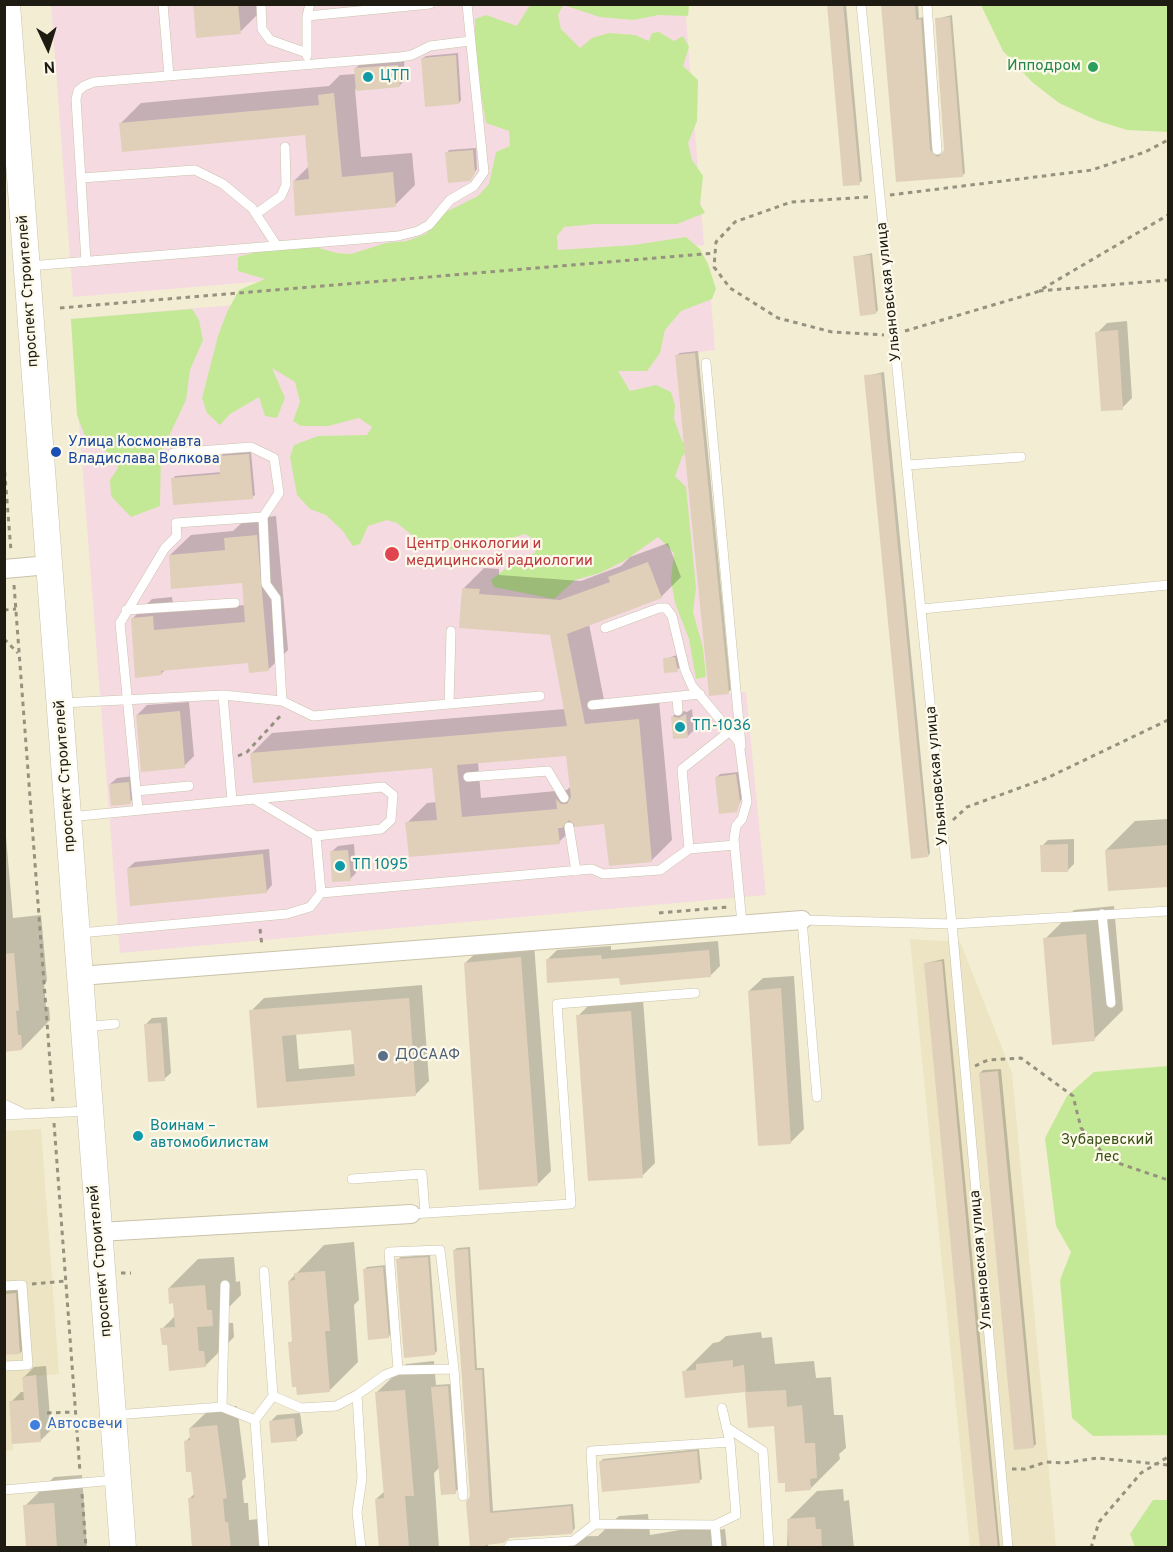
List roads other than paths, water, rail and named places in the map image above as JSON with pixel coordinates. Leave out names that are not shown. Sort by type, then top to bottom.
[{"type":"main road","name":"проспект Строителей","points":[[7,4],[123,1548]]},
{"type":"street","points":[[8,568],[49,565]]},
{"type":"street","points":[[80,976],[802,920]]},
{"type":"street","points":[[99,1232],[418,1213]]},
{"type":"lane","points":[[163,4],[169,76]]},
{"type":"lane","points":[[261,4],[262,29],[270,40],[307,53]]},
{"type":"lane","points":[[308,65],[307,16],[310,4]]},
{"type":"lane","points":[[307,16],[430,4]]},
{"type":"lane","points":[[27,266],[398,236],[418,231],[429,225],[450,200],[479,181],[484,172],[485,163],[467,4]]},
{"type":"lane","name":"Ульяновская улица","points":[[861,4],[943,829],[1008,1548]]},
{"type":"lane","points":[[927,4],[937,150]]},
{"type":"lane","points":[[86,262],[78,91],[94,82],[400,57],[412,55],[430,46],[470,41]]},
{"type":"lane","points":[[256,214],[281,195],[286,185],[285,147]]},
{"type":"lane","points":[[81,178],[195,170],[223,184],[256,214],[278,246]]},
{"type":"lane","points":[[706,363],[747,802],[742,819],[736,826],[735,845],[742,924]]},
{"type":"lane","points":[[173,453],[251,447],[274,458],[279,493],[263,517],[266,585],[276,598],[286,703]]},
{"type":"lane","points":[[908,465],[1021,457]]},
{"type":"lane","points":[[138,810],[120,623],[165,548],[177,536],[176,523],[263,517]]},
{"type":"lane","points":[[922,609],[1168,585]]},
{"type":"lane","points":[[126,610],[235,603]]},
{"type":"lane","points":[[605,628],[659,608],[666,608],[672,616],[685,670],[692,686],[742,749]]},
{"type":"lane","points":[[449,704],[451,631]]},
{"type":"lane","points":[[592,705],[700,694]]},
{"type":"lane","points":[[223,695],[232,801]]},
{"type":"lane","points":[[60,703],[223,695],[286,703],[313,716],[540,696]]},
{"type":"lane","points":[[677,697],[678,711]]},
{"type":"lane","points":[[690,849],[682,769],[730,731]]},
{"type":"lane","points":[[468,777],[548,771],[554,777],[564,798]]},
{"type":"lane","points":[[136,791],[189,786]]},
{"type":"lane","points":[[69,817],[232,801],[383,787],[393,795],[391,820],[381,829],[316,836],[254,799]]},
{"type":"lane","points":[[569,827],[576,871]]},
{"type":"lane","points":[[77,933],[287,914],[310,907],[321,892],[316,836]]},
{"type":"lane","points":[[321,892],[592,869],[603,874],[660,870],[690,849],[735,845]]},
{"type":"lane","points":[[817,1096],[802,920],[952,924],[1168,911]]},
{"type":"lane","points":[[1102,914],[1111,1002]]},
{"type":"lane","points":[[352,1179],[423,1174],[418,1213],[571,1204],[557,1004],[695,993]]},
{"type":"lane","points":[[84,1027],[115,1024]]},
{"type":"lane","points":[[4,1104],[23,1113]]},
{"type":"lane","points":[[4,1114],[89,1111]]},
{"type":"lane","points":[[398,1370],[389,1252],[440,1250],[454,1369],[463,1496]]},
{"type":"lane","points":[[264,1271],[273,1396],[255,1419],[264,1548]]},
{"type":"lane","points":[[4,1286],[22,1285],[28,1365],[4,1366]]},
{"type":"lane","points":[[222,1407],[225,1285]]},
{"type":"lane","points":[[273,1396],[301,1408],[336,1406],[357,1395],[385,1375],[398,1370],[454,1369]]},
{"type":"lane","points":[[357,1395],[362,1478],[357,1512],[361,1548]]},
{"type":"lane","points":[[114,1415],[222,1407],[255,1419]]},
{"type":"lane","points":[[508,1548],[510,1545],[573,1541],[595,1524],[715,1525],[736,1515],[730,1442],[722,1408]]},
{"type":"lane","points":[[726,1427],[762,1451],[769,1548]]},
{"type":"lane","points":[[595,1524],[591,1451],[730,1442]]},
{"type":"lane","points":[[4,1490],[117,1480]]},
{"type":"lane","points":[[715,1525],[717,1548]]},
{"type":"place","name":"Ипподром","points":[[1093,67]]},
{"type":"place","name":"ЦТП","points":[[368,77]]},
{"type":"place","name":"Улица Космонавта Владислава Волкова","points":[[56,452]]},
{"type":"place","name":"Центр онкологии и медицинской радиологии","points":[[392,554]]},
{"type":"place","name":"ТП-1036","points":[[680,727]]},
{"type":"place","name":"ТП 1095","points":[[340,866]]},
{"type":"place","name":"ДОСААФ","points":[[383,1056]]},
{"type":"place","name":"Воинам – автомобилистам","points":[[138,1136]]},
{"type":"place","name":"Автосвечи","points":[[35,1425]]},
{"type":"park label","name":"Зубаревский лес","points":[[1107,1150]]}]
